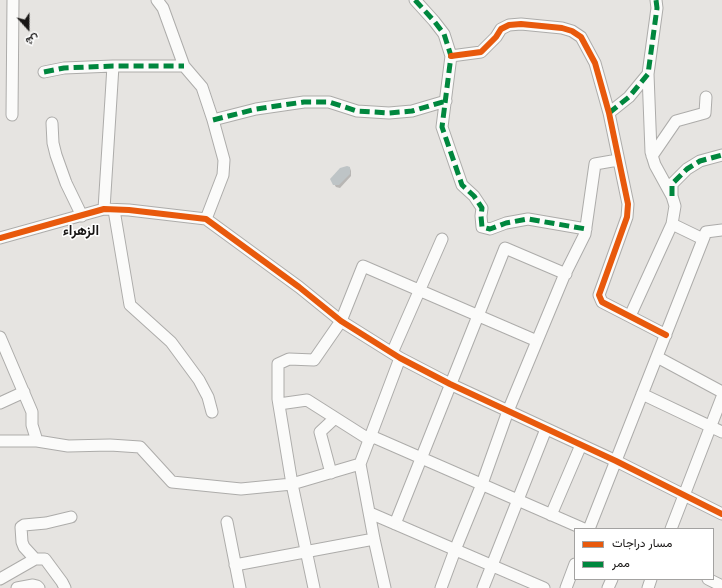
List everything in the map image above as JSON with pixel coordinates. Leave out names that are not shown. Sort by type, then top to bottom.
[{"type":"street","points":[[12,115],[13,0]]},
{"type":"street","points":[[157,0],[163,8],[184,66],[202,87],[224,160],[223,175],[206,219]]},
{"type":"street","points":[[414,0],[444,34],[451,56],[442,127],[462,185],[474,196],[482,208],[482,227],[490,229],[506,223],[528,219],[586,229]]},
{"type":"street","points":[[630,316],[672,224],[675,206],[672,196],[655,165],[651,152],[648,74],[657,8],[656,0]]},
{"type":"street","points":[[451,56],[481,52],[496,37],[501,29],[509,25],[521,24],[562,28],[572,31],[581,37],[595,63],[609,113],[628,204],[628,217],[599,295],[602,302],[666,335]]},
{"type":"street","points":[[113,66],[109,210],[130,305],[171,342],[199,380],[208,397],[212,412]]},
{"type":"street","points":[[44,72],[64,68],[184,66]]},
{"type":"street","points":[[609,113],[629,97],[648,74]]},
{"type":"street","points":[[652,156],[676,121],[705,113],[706,97]]},
{"type":"street","points":[[213,120],[256,110],[304,102],[330,102],[357,112],[389,113],[412,112],[446,101]]},
{"type":"street","points":[[52,123],[53,143],[56,155],[66,183],[82,216]]},
{"type":"street","points":[[672,196],[672,184],[687,169],[700,161],[722,155]]},
{"type":"street","points":[[441,588],[482,484],[508,411],[566,274],[585,234],[595,164],[618,160]]},
{"type":"street","points":[[0,238],[109,210],[136,210],[206,219],[342,321],[396,356],[450,384],[616,461],[722,514]]},
{"type":"street","points":[[672,224],[703,239]]},
{"type":"street","points":[[589,528],[706,232],[722,230]]},
{"type":"street","points":[[385,588],[360,464],[420,290],[442,239]]},
{"type":"street","points":[[395,524],[505,248],[566,274]]},
{"type":"street","points":[[314,588],[292,484],[279,404],[278,364],[289,359],[314,360],[342,321],[363,266],[537,341]]},
{"type":"street","points":[[0,337],[32,412],[32,425],[37,441]]},
{"type":"street","points":[[657,357],[722,392]]},
{"type":"street","points":[[0,403],[24,392]]},
{"type":"street","points":[[642,394],[722,432]]},
{"type":"street","points":[[671,528],[722,397]]},
{"type":"street","points":[[279,404],[307,400],[334,418],[370,438],[421,458],[582,528]]},
{"type":"street","points":[[331,473],[320,432],[334,418]]},
{"type":"street","points":[[483,588],[546,429]]},
{"type":"street","points":[[0,441],[37,441],[68,446],[110,445],[140,447],[172,482],[241,489],[292,484],[360,464]]},
{"type":"street","points":[[551,515],[580,445]]},
{"type":"street","points":[[370,513],[544,588]]},
{"type":"street","points":[[34,559],[22,542],[21,527],[72,517]]},
{"type":"street","points":[[228,522],[240,588]]},
{"type":"street","points":[[235,565],[374,539]]},
{"type":"street","points":[[0,579],[34,559],[45,559],[65,588]]},
{"type":"street","points":[[566,588],[574,567]]},
{"type":"street","points":[[710,580],[722,586]]},
{"type":"street","points":[[17,588],[33,585],[39,588]]},
{"type":"building","points":[[347,166],[350,167],[350,174],[339,185],[333,185],[330,179],[340,168]]},
{"type":"marked path","points":[[415,0],[444,34],[451,56],[442,127],[462,185],[474,196],[482,208],[482,227],[490,229],[506,223],[528,219],[586,229]]},
{"type":"marked path","points":[[609,113],[629,97],[648,74],[657,8],[656,0]]},
{"type":"marked path","points":[[44,72],[64,68],[184,66]]},
{"type":"marked path","points":[[213,120],[256,109],[304,102],[329,102],[357,111],[389,113],[412,111],[446,101]]},
{"type":"marked path","points":[[672,196],[672,184],[687,169],[700,161],[722,155]]},
{"type":"cycle path","points":[[451,56],[481,52],[496,37],[501,29],[509,25],[521,24],[562,28],[572,31],[581,37],[595,63],[609,113],[628,204],[627,217],[599,295],[602,302],[666,335]]},
{"type":"cycle path","points":[[0,238],[104,209],[129,210],[206,219],[299,287],[341,321],[400,358],[450,384],[616,461],[722,514]]},
{"type":"district","name":"الزهراء","points":[[81,232]]}]
